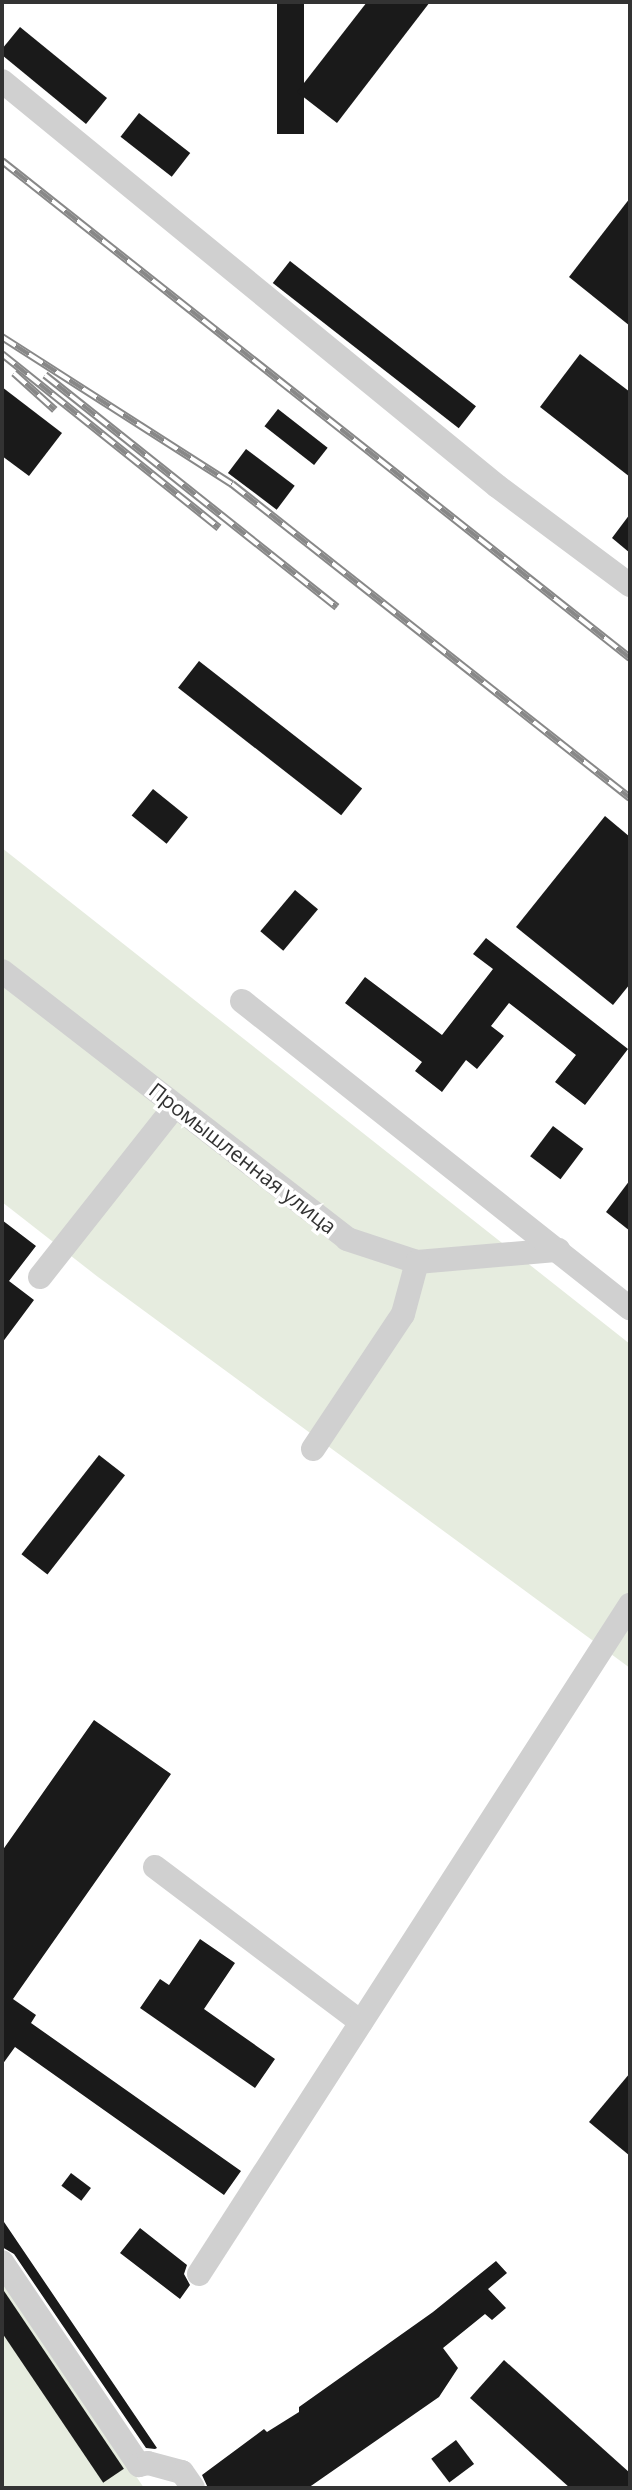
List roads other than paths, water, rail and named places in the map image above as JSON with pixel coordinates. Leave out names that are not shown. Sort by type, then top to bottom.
[{"type":"street","points":[[2,81],[497,485],[630,585]]},
{"type":"street","name":"Промышленная улица","points":[[2,971],[347,1239],[417,1262],[558,1251]]},
{"type":"street","points":[[242,1001],[630,1309]]},
{"type":"street","points":[[40,1277],[176,1106]]},
{"type":"street","points":[[313,1449],[403,1314],[417,1262]]},
{"type":"street","points":[[199,2274],[630,1605]]},
{"type":"street","points":[[155,1867],[361,2022]]},
{"type":"street","points":[[2,2262],[139,2465],[148,2463],[182,2472],[192,2488]]},
{"type":"railway","points":[[2,161],[630,658]]},
{"type":"railway","points":[[2,337],[232,484],[630,798]]},
{"type":"railway","points":[[2,354],[219,528]]},
{"type":"railway","points":[[14,373],[55,410]]},
{"type":"railway","points":[[45,375],[337,607]]}]
